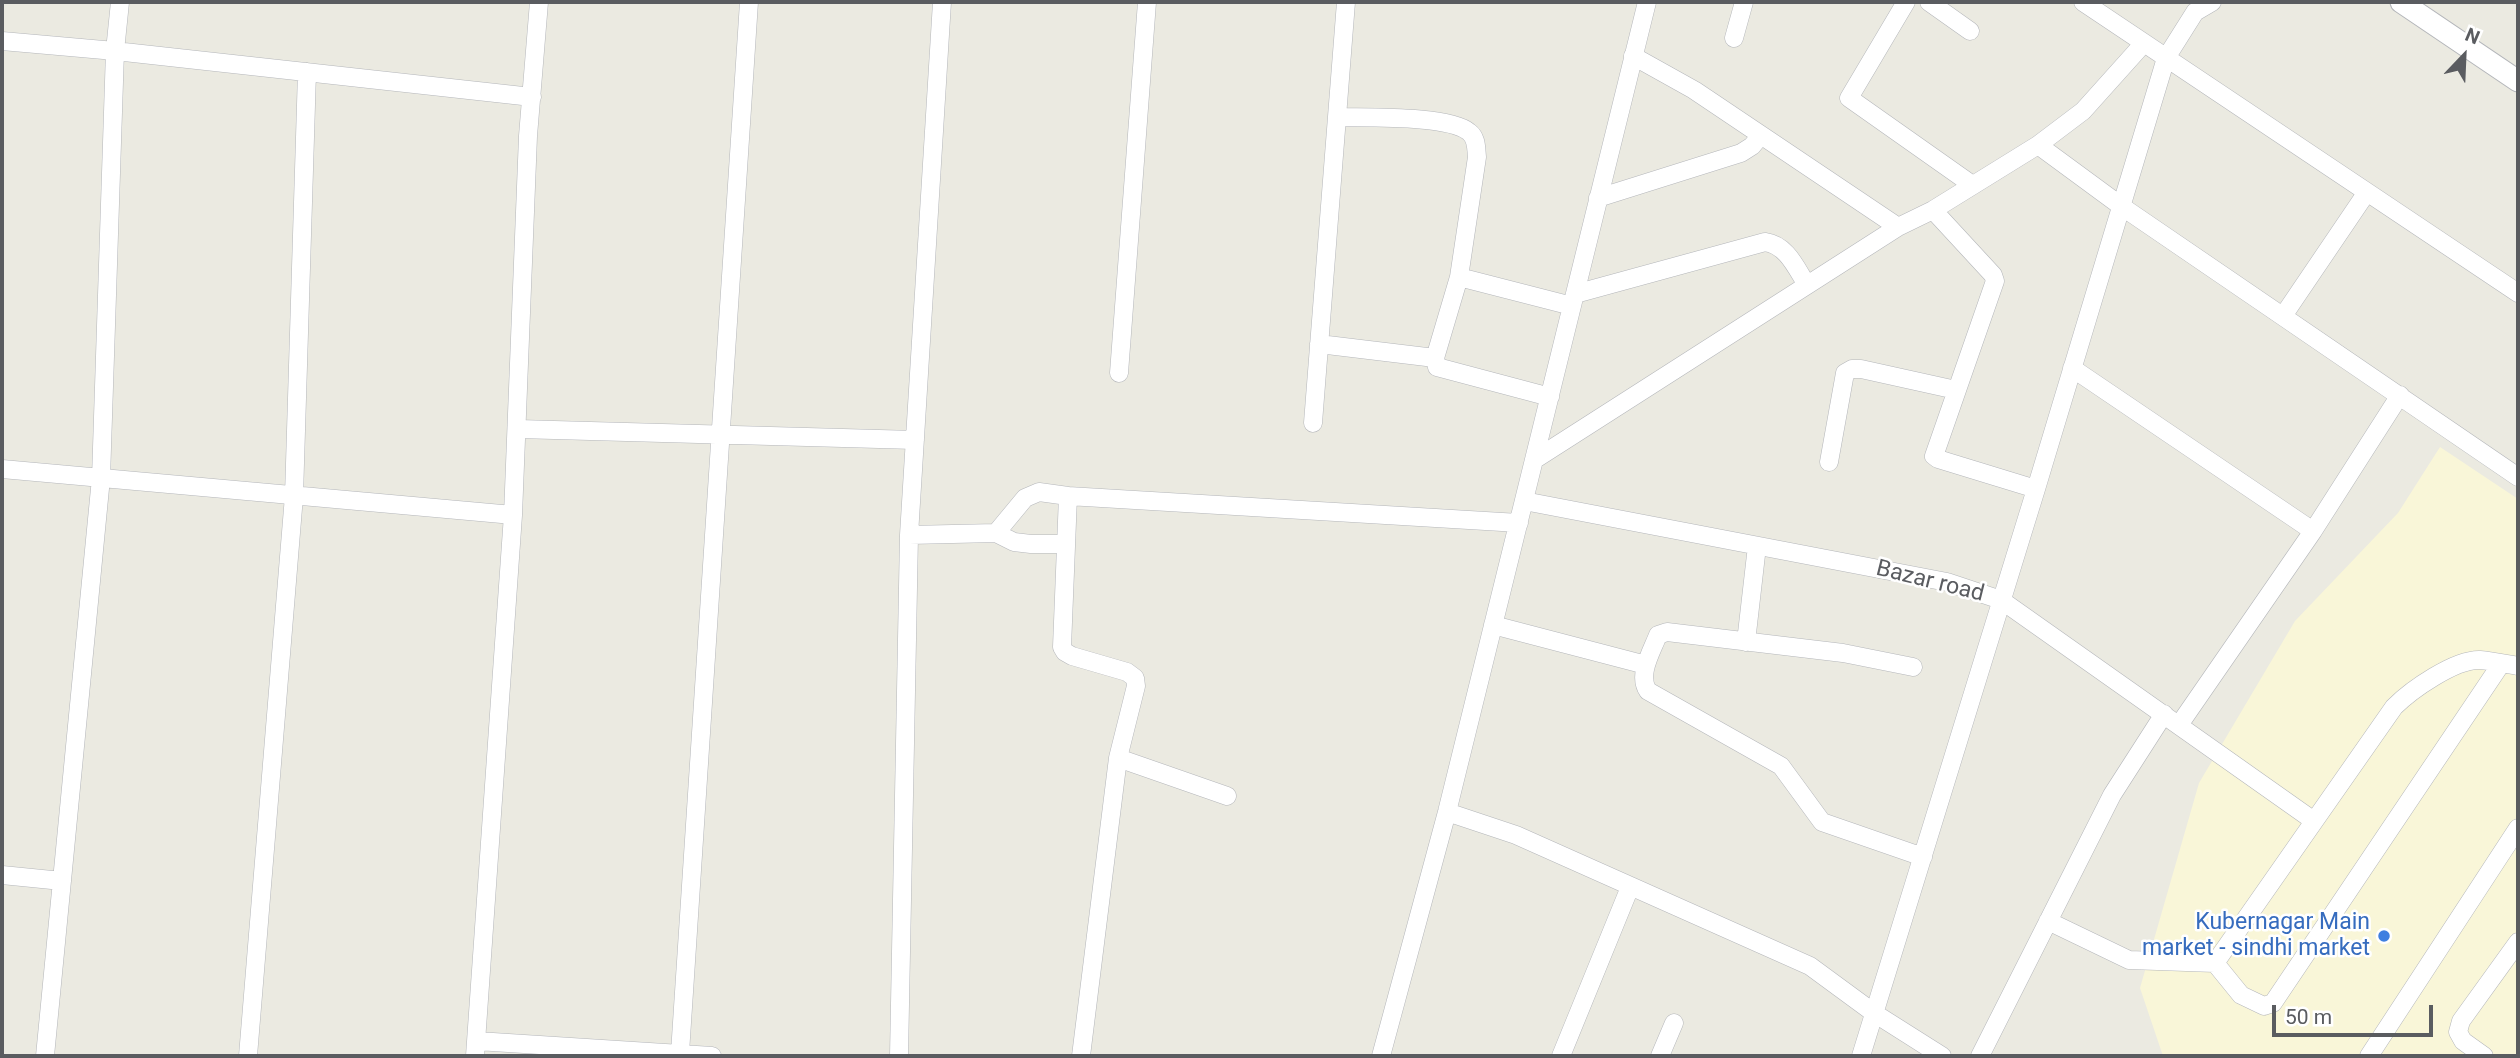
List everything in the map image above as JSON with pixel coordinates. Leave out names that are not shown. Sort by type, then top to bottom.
[{"type":"street","points":[[45,1056],[101,478],[115,51],[120,2]]},
{"type":"street","points":[[539,2],[532,97],[513,515],[476,1049],[712,1056]]},
{"type":"street","points":[[680,1053],[749,2]]},
{"type":"street","points":[[899,1056],[909,534],[943,2]]},
{"type":"street","points":[[1119,373],[1147,2]]},
{"type":"street","points":[[1313,423],[1346,2]]},
{"type":"street","points":[[1381,1056],[1447,812],[1647,2]]},
{"type":"street","points":[[1734,38],[1744,2]]},
{"type":"street","points":[[1906,2],[1849,98],[1971,184]]},
{"type":"street","points":[[1929,2],[1970,31]]},
{"type":"street","points":[[2082,2],[2518,293]]},
{"type":"street","points":[[1861,1056],[2166,58],[2195,12],[2212,2]]},
{"type":"street","points":[[2401,2],[2518,81]]},
{"type":"street","points":[[2,41],[532,97]]},
{"type":"street","points":[[1534,460],[1898,228],[1933,210],[1971,184],[2038,145],[2083,111],[2144,43]]},
{"type":"street","points":[[1633,56],[1694,90],[1898,228]]},
{"type":"street","points":[[248,1056],[293,496],[307,72]]},
{"type":"street","points":[[1337,117],[1419,120],[1451,124],[1469,131],[1475,141],[1477,157],[1459,276],[1435,358],[1437,367],[1550,397]]},
{"type":"street","points":[[1598,198],[1741,153],[1752,146],[1760,135]]},
{"type":"street","points":[[2038,145],[2121,206],[2518,477]]},
{"type":"street","points":[[2283,316],[2367,192]]},
{"type":"street","points":[[1933,210],[1993,275],[1995,281],[1934,456],[1938,460],[2036,489]]},
{"type":"street","points":[[1459,276],[1573,300],[1765,242],[1783,248],[1807,285]]},
{"type":"street","points":[[1319,344],[1435,358]]},
{"type":"street","points":[[2072,368],[2313,531]]},
{"type":"street","points":[[1829,462],[1842,378],[1852,369],[1956,390]]},
{"type":"street","points":[[2179,725],[2313,531],[2400,395]]},
{"type":"street","points":[[518,429],[915,440]]},
{"type":"street","points":[[2,469],[513,515]]},
{"type":"street","points":[[996,533],[1025,498],[1039,492],[1068,496],[1519,523]]},
{"type":"street","points":[[1068,496],[1062,647],[1072,656],[1132,674],[1136,681],[1118,758],[1081,1056]]},
{"type":"street","name":"Bazar road","points":[[1524,501],[1947,582],[2001,600],[2314,821]]},
{"type":"street","points":[[909,534],[996,533],[1014,542],[1066,544]]},
{"type":"street","points":[[1746,642],[1757,545]]},
{"type":"street","points":[[1493,625],[1646,665]]},
{"type":"street","points":[[1913,667],[1843,653],[1667,632],[1658,635],[1646,665],[1644,681],[1648,691],[1781,766],[1822,822],[1923,857]]},
{"type":"street","points":[[2478,660],[2510,665],[2280,996],[2273,1003],[2264,1006],[2255,1003],[2241,995],[2230,984],[2215,962],[2393,707],[2405,695],[2458,664],[2478,660]]},
{"type":"street","points":[[1980,1056],[2112,795],[2164,714]]},
{"type":"street","points":[[1118,758],[1227,796]]},
{"type":"street","points":[[1447,812],[1516,835],[1810,966],[1874,1013],[1942,1056]]},
{"type":"street","points":[[2369,1056],[2518,828]]},
{"type":"street","points":[[2,875],[62,881]]},
{"type":"street","points":[[1561,1056],[1630,887]]},
{"type":"street","points":[[2048,921],[2129,960],[2215,962]]},
{"type":"street","points":[[2484,1056],[2463,1041],[2458,1032],[2461,1021],[2518,942]]},
{"type":"street","points":[[1660,1056],[1674,1023]]},
{"type":"shaded area","points":[[2440,447],[2518,499],[2518,1056],[2163,1056],[2140,988],[2199,783],[2295,621],[2398,513]]},
{"type":"place","name":"Kubernagar Main market - sindhi market","points":[[2384,936]]}]
